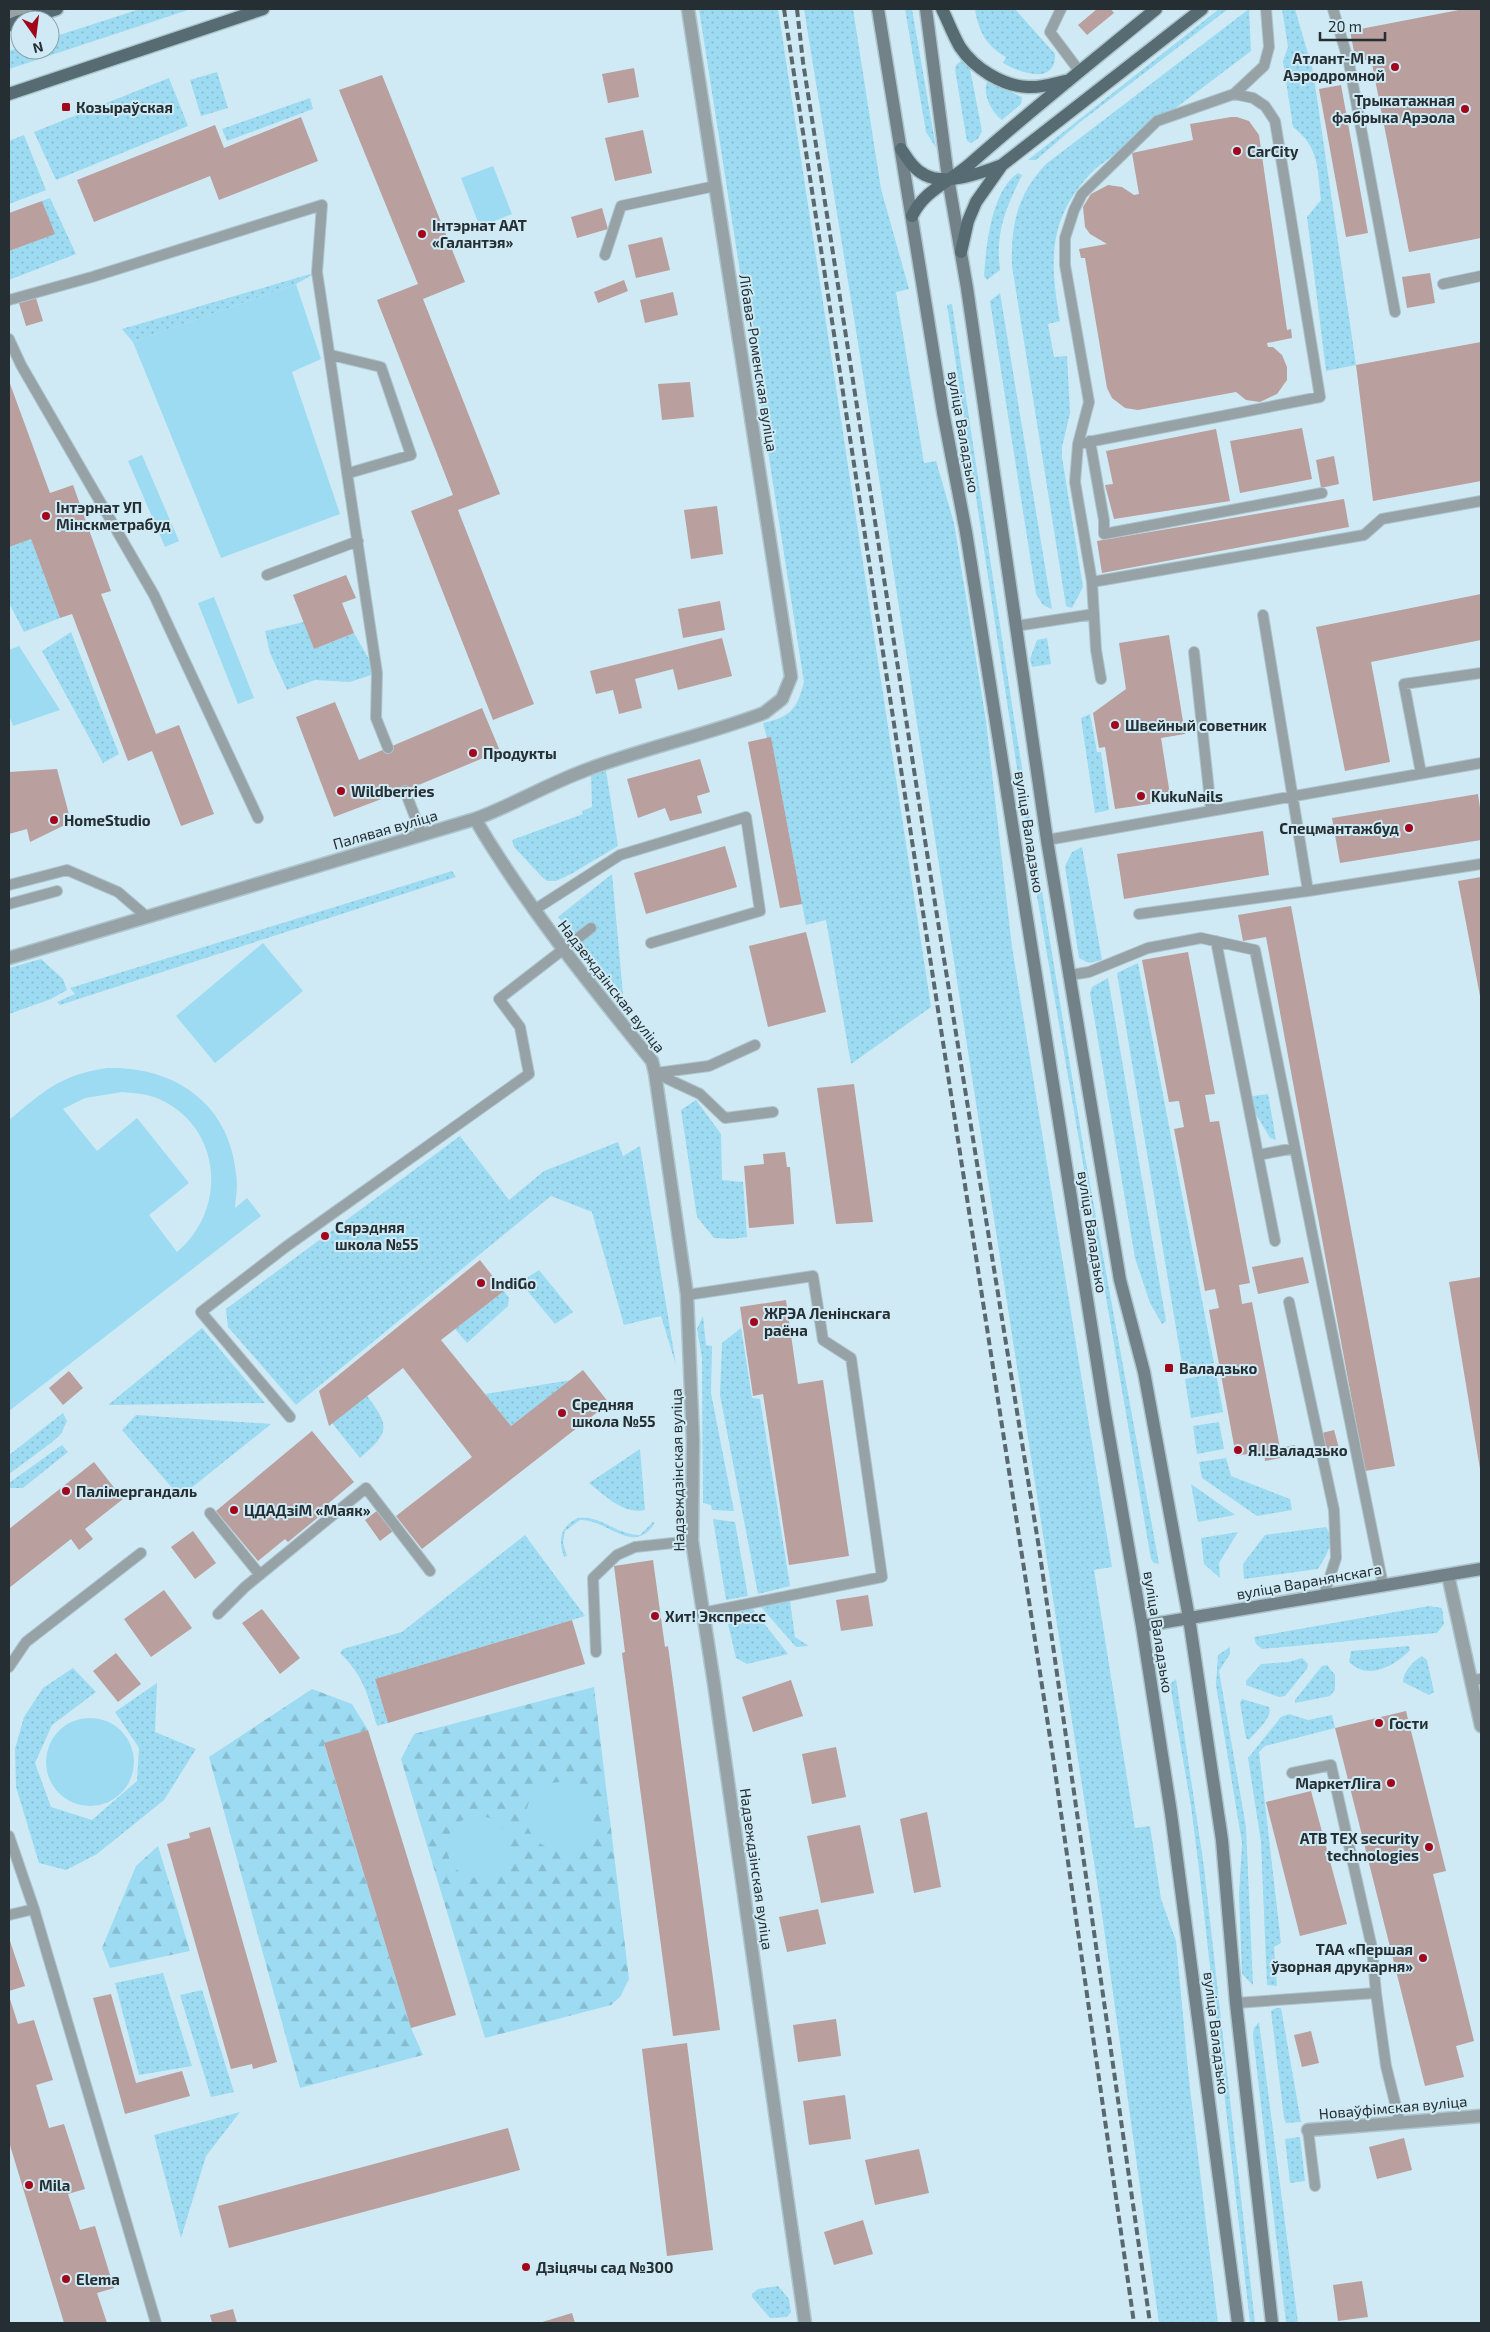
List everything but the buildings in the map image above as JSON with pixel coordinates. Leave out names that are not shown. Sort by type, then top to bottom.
[{"type":"main road","points":[[9,94],[263,9]]},
{"type":"main road","name":"вуліца Валадзько","points":[[878,9],[943,412],[966,532],[1103,1404],[1142,1626],[1196,1993],[1238,2323]]},
{"type":"main road","name":"вуліца Валадзько","points":[[926,9],[948,178],[1047,840],[1120,1280],[1144,1372],[1189,1618],[1222,1840],[1236,2003],[1272,2323]]},
{"type":"main road","points":[[942,9],[961,48],[984,71],[1005,82],[1027,87],[1044,86],[1075,75]]},
{"type":"main road","points":[[912,216],[921,200],[948,178],[969,165],[1000,136],[1156,9]]},
{"type":"main road","points":[[901,149],[924,175],[948,178],[979,174],[1002,165],[1202,9]]},
{"type":"main road","points":[[960,252],[968,221],[976,202],[1002,165]]},
{"type":"main road","name":"вуліца Варанянскага","points":[[1142,1626],[1481,1569]]},
{"type":"street","name":"Лібава-Роменская вуліца","points":[[688,9],[790,676],[782,699],[764,713]]},
{"type":"street","name":"Палявая вуліца","points":[[9,958],[475,819],[586,769],[764,713]]},
{"type":"street","name":"Надзеждзінская вуліца","points":[[475,819],[562,950],[652,1061],[655,1073],[687,1295],[693,1440],[692,1541],[805,2323]]},
{"type":"street","points":[[1448,1574],[1476,1680],[1481,1726]]},
{"type":"street","name":"Новаўфімская вуліца","points":[[1308,2130],[1481,2116]]},
{"type":"lane","points":[[1061,9],[1050,32],[1075,75]]},
{"type":"lane","points":[[1100,680],[1092,582],[1075,482],[1078,444],[1089,402],[1065,265],[1065,238],[1074,210],[1087,188],[1157,121],[1234,94],[1264,66],[1269,47],[1266,9]]},
{"type":"lane","points":[[1333,9],[1349,63],[1395,312]]},
{"type":"lane","points":[[1078,444],[1320,397],[1275,121],[1265,106],[1253,98],[1234,94]]},
{"type":"lane","points":[[605,255],[620,206],[716,186]]},
{"type":"lane","points":[[9,300],[92,277],[322,205],[318,272],[377,674],[376,718],[388,748]]},
{"type":"lane","points":[[1443,284],[1481,276]]},
{"type":"lane","points":[[9,339],[21,365],[154,595],[258,818]]},
{"type":"lane","points":[[330,355],[381,367],[411,455],[349,473]]},
{"type":"lane","points":[[1090,441],[1104,520],[1104,534],[1322,493]]},
{"type":"lane","points":[[1092,582],[1364,535],[1382,519],[1481,501]]},
{"type":"lane","points":[[267,575],[358,541]]},
{"type":"lane","points":[[1016,626],[1094,614]]},
{"type":"lane","points":[[1263,614],[1308,891]]},
{"type":"lane","points":[[1194,652],[1211,810]]},
{"type":"lane","points":[[1421,774],[1404,684],[1481,672]]},
{"type":"lane","points":[[1047,840],[1481,763]]},
{"type":"lane","points":[[405,791],[422,835]]},
{"type":"lane","points":[[534,910],[620,855],[746,817],[760,911],[651,944]]},
{"type":"lane","points":[[1139,914],[1308,891],[1481,864]]},
{"type":"lane","points":[[9,886],[67,870],[118,892],[146,916]]},
{"type":"lane","points":[[9,904],[57,891]]},
{"type":"lane","points":[[290,1417],[200,1312],[286,1246],[529,1074],[520,1027],[499,999],[591,928]]},
{"type":"lane","points":[[1070,975],[1089,972],[1148,948],[1201,938],[1255,950],[1383,1585]]},
{"type":"lane","points":[[1216,941],[1274,1240]]},
{"type":"lane","points":[[655,1073],[709,1066],[756,1045]]},
{"type":"lane","points":[[655,1073],[700,1094],[725,1118],[773,1112]]},
{"type":"lane","points":[[1258,1155],[1295,1148]]},
{"type":"lane","points":[[687,1295],[813,1276],[824,1340],[851,1358],[882,1576],[702,1613]]},
{"type":"lane","points":[[1289,1302],[1334,1510],[1336,1558],[1324,1595]]},
{"type":"lane","points":[[218,1614],[260,1575],[366,1488],[430,1571]]},
{"type":"lane","points":[[210,1513],[260,1575]]},
{"type":"lane","points":[[596,1652],[593,1578],[617,1555],[635,1547],[692,1541]]},
{"type":"lane","points":[[9,1667],[26,1642],[142,1553]]},
{"type":"lane","points":[[1292,1773],[1331,1765],[1372,1948],[1386,2066],[1400,2123]]},
{"type":"lane","points":[[9,1836],[34,1909],[156,2323]]},
{"type":"lane","points":[[9,1915],[34,1909]]},
{"type":"lane","points":[[1236,2003],[1376,1993]]},
{"type":"lane","points":[[1308,2130],[1315,2186]]},
{"type":"green space","points":[[140,9],[191,9],[60,52],[60,35]]},
{"type":"green space","points":[[699,9],[778,9],[931,1007],[851,1064],[826,920],[806,925],[771,738],[767,738],[763,723],[780,718],[791,710],[799,699],[804,682]]},
{"type":"green space","points":[[804,9],[853,9],[881,189],[909,289],[896,292],[924,463],[936,461],[954,523],[986,721],[1012,947],[1112,1567],[1094,1570],[1135,1828],[1150,1826],[1161,1899],[1176,1941],[1189,2080],[1218,2323],[1159,2323],[1102,1914],[857,337]]},
{"type":"green space","points":[[905,9],[912,9],[936,148],[926,132]]},
{"type":"green space","points":[[975,9],[1015,9],[1055,54],[1054,64],[1050,70],[1043,74],[1027,73],[1003,63],[1006,57],[993,48],[984,37],[978,24]]},
{"type":"green space","points":[[1219,9],[1228,9],[1079,123],[1036,160],[1028,160]]},
{"type":"green space","points":[[1249,9],[1251,51],[1095,169],[1080,186],[1060,221],[1054,258],[1054,278],[1060,321],[1048,324],[1054,357],[1067,356],[1070,413],[1062,447],[1062,457],[1083,587],[1072,608],[1066,606],[1012,266],[1013,237],[1018,211],[1028,187],[1046,164]]},
{"type":"green space","points":[[1282,9],[1295,9],[1313,71],[1356,365],[1326,371],[1307,217],[1321,200],[1319,178],[1313,151],[1302,135],[1293,127],[1283,61],[1288,47]]},
{"type":"green space","points":[[9,51],[10,60],[36,60],[9,69]]},
{"type":"green space","points":[[961,61],[970,69],[982,131],[978,139],[971,143],[967,141],[955,69],[956,65]]},
{"type":"green space","points":[[217,72],[228,108],[201,116],[190,80]]},
{"type":"green space","points":[[169,78],[188,126],[56,180],[34,132]]},
{"type":"green space","points":[[987,82],[1022,97],[1021,104],[1002,120],[989,103],[986,92]]},
{"type":"green space","points":[[310,98],[313,109],[227,141],[222,129]]},
{"type":"green space","points":[[24,135],[46,190],[9,204],[9,141]]},
{"type":"green space","points":[[493,166],[512,214],[480,227],[461,178]]},
{"type":"green space","points":[[1018,173],[1022,175],[1003,221],[999,244],[1000,270],[987,280],[984,276],[985,264],[996,206],[1009,181]]},
{"type":"green space","points":[[50,198],[76,254],[9,280],[9,251],[54,234],[42,201]]},
{"type":"green space","points":[[317,272],[296,284],[133,342],[122,329]]},
{"type":"green space","points":[[296,284],[321,359],[292,372],[340,514],[221,558],[133,342]]},
{"type":"green space","points":[[1000,293],[1052,609],[1043,605],[1036,594],[990,301]]},
{"type":"green space","points":[[952,304],[1013,712],[1084,1151],[1159,1564],[1154,1563],[1151,1559],[1031,861],[947,305]]},
{"type":"green space","points":[[142,455],[179,541],[165,547],[128,461]]},
{"type":"green space","points":[[31,539],[60,618],[24,632],[9,603],[9,547]]},
{"type":"green space","points":[[214,597],[254,698],[238,704],[198,603]]},
{"type":"green space","points":[[304,622],[314,649],[354,633],[377,673],[350,682],[315,680],[287,690],[270,653],[265,631]]},
{"type":"green space","points":[[71,632],[119,754],[103,763],[42,651]]},
{"type":"green space","points":[[1047,638],[1051,664],[1032,667],[1030,659],[1037,640]]},
{"type":"green space","points":[[19,646],[60,710],[13,726],[9,715],[9,650]]},
{"type":"green space","points":[[1090,714],[1097,752],[1101,752],[1109,810],[1095,813],[1081,718]]},
{"type":"green space","points":[[606,771],[618,846],[571,874],[556,881],[548,881],[514,847],[512,840],[583,814],[582,811],[592,807],[591,775]]},
{"type":"green space","points":[[1082,847],[1102,960],[1089,963],[1079,958],[1065,866],[1072,852]]},
{"type":"green space","points":[[452,871],[456,877],[60,1005],[57,1002],[75,994],[70,988]]},
{"type":"green space","points":[[612,874],[623,994],[558,917]]},
{"type":"green space","points":[[263,943],[303,991],[215,1063],[176,1016]]},
{"type":"green space","points":[[41,959],[63,979],[67,990],[51,999],[9,1014],[9,968]]},
{"type":"green space","points":[[1138,963],[1214,1363],[1183,1370],[1117,973]]},
{"type":"green space","points":[[1108,978],[1166,1321],[1162,1324],[1150,1303],[1135,1258],[1090,993],[1092,987]]},
{"type":"green space","points":[[107,1068],[131,1069],[154,1074],[175,1082],[194,1094],[210,1108],[222,1127],[231,1148],[237,1177],[235,1208],[247,1198],[261,1216],[9,1411],[9,1120],[54,1086],[77,1075]],"holes":[[[122,1092],[155,1097],[180,1112],[196,1129],[206,1148],[211,1170],[210,1192],[205,1214],[193,1234],[177,1252],[149,1215],[189,1183],[137,1118],[97,1151],[63,1109],[85,1098]]]},
{"type":"green space","points":[[1268,1094],[1276,1140],[1270,1138],[1246,1097]]},
{"type":"green space","points":[[696,1100],[721,1134],[722,1180],[743,1182],[747,1237],[732,1239],[714,1238],[697,1217],[681,1110]]},
{"type":"green space","points":[[460,1136],[509,1200],[544,1171],[618,1142],[623,1156],[640,1146],[676,1365],[661,1316],[624,1325],[592,1212],[551,1196],[296,1405],[228,1327],[226,1309]]},
{"type":"green space","points":[[539,1270],[573,1312],[555,1324],[520,1282]]},
{"type":"green space","points":[[504,1291],[509,1298],[508,1306],[467,1343],[455,1329]]},
{"type":"green space","points":[[703,1316],[706,1345],[712,1346],[711,1393],[734,1511],[712,1510],[711,1505],[703,1503],[702,1357],[697,1329]]},
{"type":"green space","points":[[202,1328],[265,1403],[108,1405]]},
{"type":"green space","points":[[741,1328],[752,1398],[760,1399],[790,1586],[758,1594],[720,1395],[722,1343]]},
{"type":"green space","points":[[1216,1373],[1223,1412],[1191,1418],[1185,1379]]},
{"type":"green space","points":[[571,1380],[511,1426],[485,1394]]},
{"type":"green space","points":[[367,1396],[380,1415],[383,1429],[377,1442],[360,1458],[332,1423]]},
{"type":"green space","points":[[63,1413],[67,1421],[61,1434],[9,1474],[9,1455]]},
{"type":"green space","points":[[136,1415],[271,1424],[180,1497],[122,1430]]},
{"type":"green space","points":[[1219,1422],[1224,1449],[1197,1454],[1193,1426]]},
{"type":"green space","points":[[62,1445],[68,1452],[23,1488],[9,1488],[9,1483]]},
{"type":"green space","points":[[640,1449],[645,1510],[637,1511],[615,1503],[589,1483]]},
{"type":"green space","points":[[1226,1458],[1231,1476],[1290,1499],[1292,1510],[1257,1516],[1202,1478],[1199,1462]]},
{"type":"green space","points":[[1191,1484],[1235,1515],[1198,1522]]},
{"type":"green space","points":[[578,1518],[594,1519],[624,1532],[640,1535],[653,1522],[655,1523],[647,1533],[638,1537],[629,1537],[590,1521],[580,1520],[565,1531],[563,1543],[567,1556],[564,1557],[561,1545],[562,1534],[567,1525]]},
{"type":"green space","points":[[713,1519],[735,1522],[748,1596],[726,1600]]},
{"type":"green space","points":[[1326,1527],[1329,1532],[1330,1543],[1327,1554],[1318,1569],[1244,1579],[1243,1564],[1265,1535]]},
{"type":"green space","points":[[1238,1532],[1219,1563],[1220,1578],[1204,1564],[1201,1538]]},
{"type":"green space","points":[[525,1535],[585,1616],[375,1679],[388,1723],[377,1726],[368,1696],[360,1678],[340,1653],[343,1649],[402,1632]]},
{"type":"green space","points":[[790,1601],[795,1637],[809,1646],[796,1647],[760,1606]]},
{"type":"green space","points":[[1429,1606],[1442,1608],[1444,1624],[1437,1633],[1262,1649],[1256,1644],[1254,1637]]},
{"type":"green space","points":[[752,1608],[788,1654],[747,1664],[736,1658],[727,1619],[735,1613]]},
{"type":"green space","points":[[1409,1646],[1410,1650],[1404,1656],[1381,1669],[1373,1671],[1364,1670],[1356,1668],[1349,1662],[1351,1651]]},
{"type":"green space","points":[[1230,1647],[1230,1654],[1219,1671],[1246,1827],[1253,1985],[1242,1974],[1239,1894],[1242,1843],[1216,1685],[1218,1655]]},
{"type":"green space","points":[[1422,1656],[1427,1660],[1434,1692],[1429,1695],[1403,1682],[1409,1667]]},
{"type":"green space","points":[[1302,1658],[1308,1664],[1307,1669],[1285,1696],[1279,1697],[1246,1685],[1246,1681],[1261,1664],[1289,1662]]},
{"type":"green space","points":[[1327,1665],[1335,1675],[1335,1690],[1330,1696],[1295,1703],[1295,1700],[1322,1666]]},
{"type":"green space","points":[[73,1668],[96,1692],[52,1725],[35,1763],[51,1807],[92,1820],[137,1781],[139,1748],[115,1712],[157,1683],[155,1732],[196,1749],[164,1800],[97,1854],[66,1870],[39,1863],[16,1787],[15,1749],[24,1717],[43,1688]]},
{"type":"green space","points":[[1176,1679],[1204,1867],[1255,2323],[1250,2323],[1199,1869],[1191,1806],[1170,1684]]},
{"type":"green space","points":[[594,1687],[629,1979],[620,1997],[611,2005],[485,2038],[401,1759],[414,1734]]},
{"type":"green space","points":[[312,1689],[352,1704],[368,1730],[324,1744],[411,2028],[423,2055],[300,2088],[209,1757]]},
{"type":"green space","points":[[1242,1699],[1269,1707],[1270,1711],[1269,1716],[1249,1740],[1246,1738],[1240,1703]]},
{"type":"green space","points":[[1289,1714],[1308,1720],[1332,1715],[1335,1728],[1265,1746],[1259,1752],[1281,1943],[1274,1947],[1277,1986],[1267,1985],[1261,1842],[1248,1758],[1281,1717]]},
{"type":"green space","points":[[90,1718],[107,1721],[115,1725],[127,1737],[131,1745],[134,1762],[131,1779],[127,1787],[115,1799],[107,1803],[90,1806],[73,1803],[65,1799],[53,1787],[49,1779],[46,1762],[49,1745],[53,1737],[65,1725],[73,1721]]},
{"type":"green space","points":[[560,1782],[573,1785],[584,1792],[591,1803],[594,1816],[591,1829],[584,1840],[573,1847],[560,1850],[547,1847],[536,1840],[529,1829],[526,1816],[529,1803],[536,1792],[547,1785]]},
{"type":"green space","points":[[478,1816],[495,1821],[500,1825],[504,1830],[509,1847],[504,1864],[500,1869],[495,1873],[478,1878],[461,1873],[456,1869],[452,1864],[447,1847],[452,1830],[456,1825],[461,1821]]},
{"type":"green space","points":[[158,1846],[190,1951],[110,1968],[102,1948],[136,1866]]},
{"type":"green space","points":[[163,1973],[192,2066],[139,2075],[115,1983]]},
{"type":"green space","points":[[202,1990],[234,2092],[211,2097],[180,1995]]},
{"type":"green space","points":[[1281,2008],[1301,2122],[1286,2123],[1284,2118],[1271,2011]]},
{"type":"green space","points":[[1259,2022],[1298,2323],[1286,2323],[1253,2036],[1254,2028]]},
{"type":"green space","points":[[240,2112],[206,2156],[181,2238],[154,2135]]},
{"type":"green space","points":[[1300,2137],[1305,2181],[1290,2183],[1285,2139]]},
{"type":"green space","points":[[778,2286],[789,2299],[791,2312],[787,2317],[770,2318],[752,2297],[752,2294],[758,2289]]},
{"type":"railway","points":[[784,9],[1053,1757],[1134,2323]]},
{"type":"railway","points":[[797,9],[803,62],[930,872],[1039,1548],[1150,2323]]},
{"type":"place","name":"Атлант-М на Аэродромной","points":[[1395,67]]},
{"type":"place","name":"Козыраўская","points":[[66,107]]},
{"type":"place","name":"Трыкатажная фабрыка Арэола","points":[[1465,109]]},
{"type":"place","name":"CarCity","points":[[1237,151]]},
{"type":"place","name":"Інтэрнат ААТ «Галантэя»","points":[[422,234]]},
{"type":"place","name":"Інтэрнат УП Мінскметрабуд","points":[[46,516]]},
{"type":"place","name":"Швейный советник","points":[[1115,725]]},
{"type":"place","name":"Продукты","points":[[473,753]]},
{"type":"place","name":"Wildberries","points":[[341,791]]},
{"type":"place","name":"KukuNails","points":[[1141,796]]},
{"type":"place","name":"HomeStudio","points":[[54,820]]},
{"type":"place","name":"Спецмантажбуд","points":[[1409,828]]},
{"type":"place","name":"Сярэдняя школа №55","points":[[325,1236]]},
{"type":"place","name":"IndiGo","points":[[481,1283]]},
{"type":"place","name":"ЖРЭА Ленінскага раёна","points":[[754,1322]]},
{"type":"place","name":"Валадзько","points":[[1169,1368]]},
{"type":"place","name":"Средняя школа №55","points":[[562,1413]]},
{"type":"place","name":"Я.І.Валадзько","points":[[1238,1450]]},
{"type":"place","name":"Палімергандаль","points":[[66,1491]]},
{"type":"place","name":"ЦДАДзіМ «Маяк»","points":[[234,1510]]},
{"type":"place","name":"Хит! Экспресс","points":[[655,1616]]},
{"type":"place","name":"Гости","points":[[1379,1723]]},
{"type":"place","name":"МаркетЛіга","points":[[1391,1783]]},
{"type":"place","name":"ATB TEX security technologies","points":[[1429,1847]]},
{"type":"place","name":"ТАА «Першая ўзорная друкарня»","points":[[1423,1958]]},
{"type":"place","name":"Mila","points":[[29,2185]]},
{"type":"place","name":"Дзіцячы сад №300","points":[[526,2267]]},
{"type":"place","name":"Elema","points":[[66,2279]]}]
